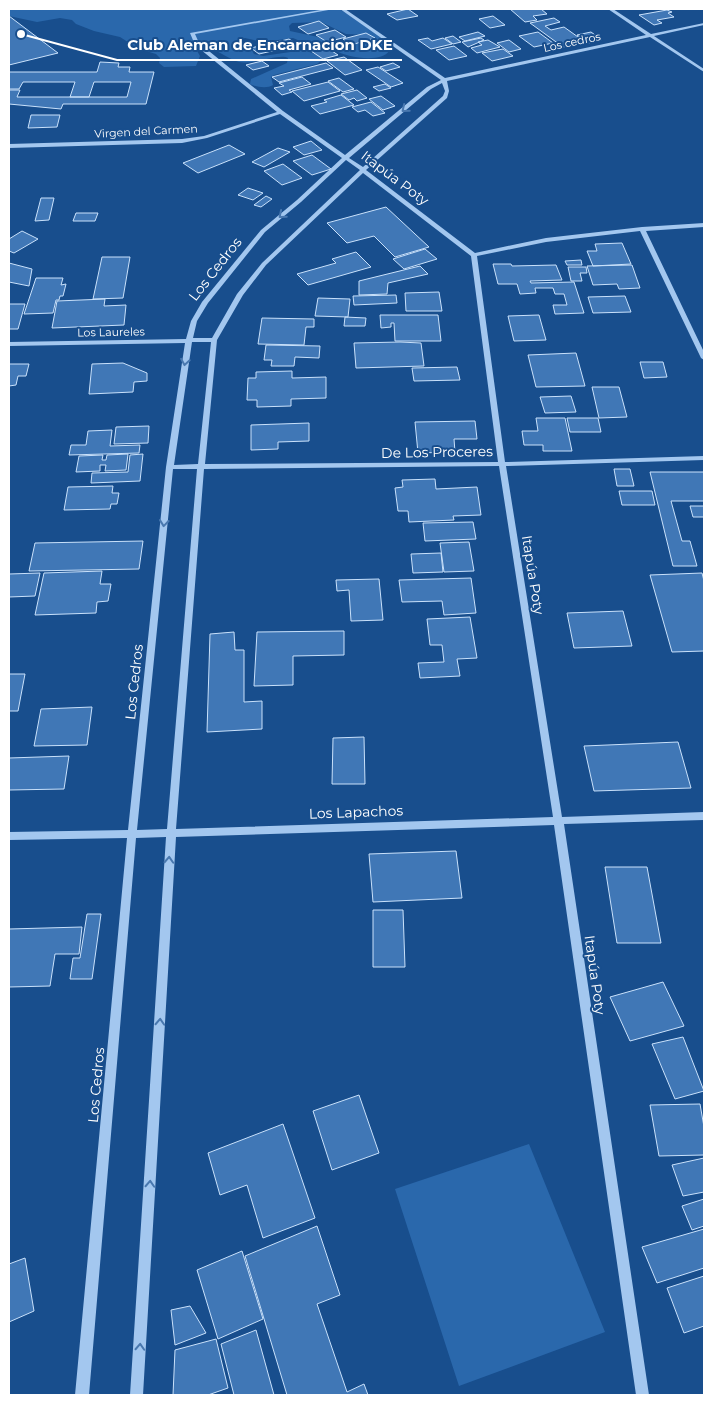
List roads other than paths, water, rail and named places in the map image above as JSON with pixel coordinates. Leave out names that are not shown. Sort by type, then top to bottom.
[{"type":"street","name":"Itapúa Poty","points":[[332,9],[192,33],[197,44],[281,112],[363,170],[474,255],[502,464],[558,819],[643,1395]]},
{"type":"street","points":[[137,1395],[171,833],[201,467],[214,340],[240,294],[264,264],[363,170],[445,97],[447,90],[444,80],[342,9]]},
{"type":"street","points":[[610,9],[704,71]]},
{"type":"street","name":"Los cedros","points":[[444,80],[704,24]]},
{"type":"street","name":"Los Cedros","points":[[82,1395],[132,834],[170,467],[189,340],[194,321],[204,302],[263,231],[345,158],[429,88],[444,80]]},
{"type":"street","name":"Virgen del Carmen","points":[[9,146],[182,141],[205,137],[281,112]]},
{"type":"street","points":[[474,255],[546,240],[642,229],[704,225]]},
{"type":"street","points":[[642,229],[704,358]]},
{"type":"street","name":"Los Laureles","points":[[9,344],[214,340]]},
{"type":"street","points":[[696,341],[704,340]]},
{"type":"street","name":"De Los Proceres","points":[[170,467],[502,464],[704,458]]},
{"type":"street","name":"Los Lapachos","points":[[9,836],[171,833],[558,819],[704,816]]},
{"type":"place","name":"Club Aleman de Encarnacion DKE","points":[[21,34]]}]
